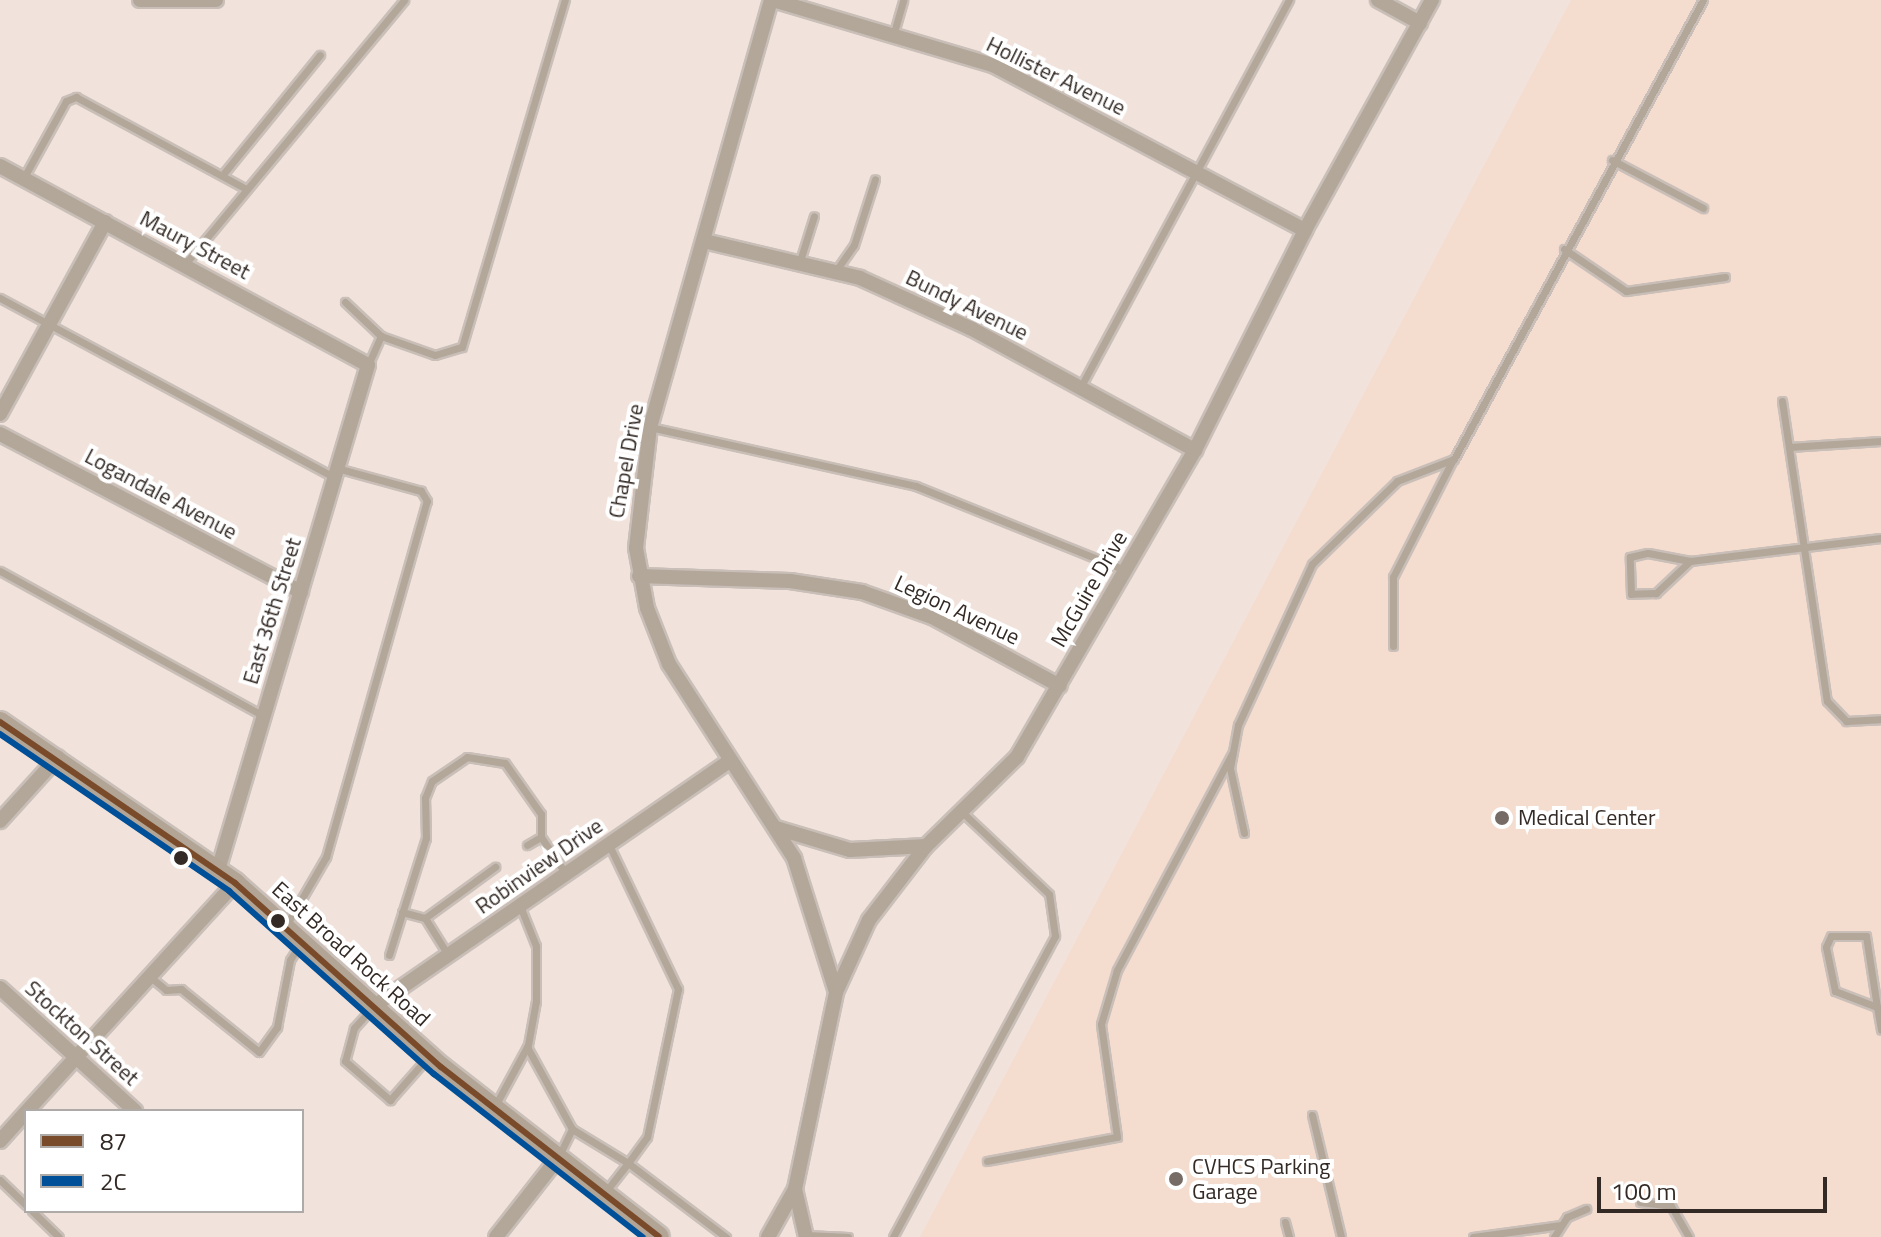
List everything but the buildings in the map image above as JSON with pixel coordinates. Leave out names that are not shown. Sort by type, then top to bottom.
[{"type":"main road","name":"East Broad Rock Road","points":[[0,722],[58,757],[235,883],[428,1056],[659,1237]]},
{"type":"street","points":[[140,0],[216,0]]},
{"type":"street","name":"Hollister Avenue","points":[[772,0],[993,65],[1305,230]]},
{"type":"street","name":"Chapel Drive","points":[[772,0],[650,427],[636,521],[639,576],[669,664],[776,828],[807,893],[836,992]]},
{"type":"street","points":[[1378,0],[1420,23]]},
{"type":"street","name":"McGuire Drive","points":[[768,1237],[795,1189],[836,992],[869,920],[926,846],[1017,757],[1195,450],[1305,230],[1432,0]]},
{"type":"street","name":"Maury Street","points":[[0,166],[368,365]]},
{"type":"street","points":[[0,414],[105,222]]},
{"type":"street","name":"Bundy Avenue","points":[[704,241],[835,272],[972,329],[1195,450]]},
{"type":"street","name":"East 36th Street","points":[[218,870],[368,365]]},
{"type":"street","name":"Logandale Avenue","points":[[0,434],[301,592]]},
{"type":"street","name":"Legion Avenue","points":[[639,576],[790,581],[862,592],[932,617],[1060,686]]},
{"type":"street","points":[[0,821],[58,757]]},
{"type":"street","name":"Robinview Drive","points":[[373,1007],[730,761]]},
{"type":"street","points":[[776,828],[850,850],[926,846]]},
{"type":"street","points":[[29,1109],[235,883]]},
{"type":"street","name":"Stockton Street","points":[[0,988],[133,1109]]},
{"type":"street","points":[[0,1141],[24,1114]]},
{"type":"street","points":[[496,1237],[558,1158]]},
{"type":"street","name":"McGuire Drive","points":[[795,1189],[806,1236]]},
{"type":"lane","points":[[185,264],[404,0]]},
{"type":"lane","points":[[345,302],[381,336],[435,355],[462,347],[565,0]]},
{"type":"lane","points":[[893,36],[903,0]]},
{"type":"lane","points":[[1080,388],[1194,171],[1289,0]]},
{"type":"lane","points":[[1393,646],[1393,577],[1564,249],[1703,0]]},
{"type":"lane","points":[[224,173],[320,55]]},
{"type":"lane","points":[[23,179],[66,101],[76,97],[224,173],[246,189]]},
{"type":"lane","points":[[1612,160],[1703,208]]},
{"type":"lane","points":[[835,272],[854,245],[875,179]]},
{"type":"lane","points":[[799,264],[814,216]]},
{"type":"lane","points":[[1564,249],[1626,291],[1725,277]]},
{"type":"lane","points":[[0,298],[48,326],[336,473],[421,491],[427,501],[326,857],[285,926]]},
{"type":"lane","points":[[368,365],[381,336]]},
{"type":"lane","points":[[1782,401],[1831,711],[1846,721],[1881,719]]},
{"type":"lane","points":[[650,427],[916,486],[1125,570]]},
{"type":"lane","points":[[1789,447],[1881,441]]},
{"type":"lane","points":[[987,1161],[1117,1137],[1101,1024],[1117,970],[1233,752],[1261,667],[1320,555],[1397,481],[1454,459]]},
{"type":"lane","points":[[1690,561],[1675,553],[1630,557],[1631,594],[1656,593],[1690,561],[1804,543],[1881,538]]},
{"type":"lane","points":[[0,571],[264,716]]},
{"type":"lane","points":[[1233,752],[1244,833]]},
{"type":"lane","points":[[389,955],[426,838],[422,811],[432,781],[467,757],[505,763],[541,814],[541,837],[566,874]]},
{"type":"lane","points":[[893,1237],[1055,936],[1049,894],[963,813]]},
{"type":"lane","points":[[527,845],[541,837]]},
{"type":"lane","points":[[603,1194],[647,1137],[678,989],[609,844]]},
{"type":"lane","points":[[425,918],[495,867]]},
{"type":"lane","points":[[494,1108],[527,1047],[536,946],[520,906]]},
{"type":"lane","points":[[402,912],[425,918],[448,955]]},
{"type":"lane","points":[[1877,1007],[1835,991],[1826,947],[1831,936],[1866,936],[1881,1030]]},
{"type":"lane","points":[[149,976],[166,990],[181,989],[259,1052],[277,1027],[290,960],[302,942]]},
{"type":"lane","points":[[373,1007],[354,1028],[345,1061],[390,1100],[428,1056]]},
{"type":"lane","points":[[527,1047],[572,1129],[628,1163],[726,1237]]},
{"type":"lane","points":[[1312,1115],[1341,1237]]},
{"type":"lane","points":[[558,1158],[572,1129]]},
{"type":"lane","points":[[0,1180],[24,1203]]},
{"type":"lane","points":[[1640,1202],[1671,1206],[1689,1237]]},
{"type":"lane","points":[[1473,1237],[1561,1225],[1586,1209]]},
{"type":"lane","points":[[34,1213],[59,1237]]},
{"type":"lane","points":[[1285,1222],[1289,1237]]},
{"type":"lane","points":[[1554,1237],[1561,1225]]},
{"type":"lane","points":[[806,1236],[848,1237]]},
{"type":"shaded area","points":[[1571,0],[1881,0],[1881,1237],[920,1237]]},
{"type":"transit line","name":"87","points":[[0,722],[235,883],[441,1067],[659,1237]]},
{"type":"transit line","name":"2C","points":[[0,734],[229,891],[434,1074],[643,1237]]},
{"type":"place","name":"Medical Center","points":[[1502,818]]},
{"type":"place","name":"CVHCS Parking Garage","points":[[1176,1179]]}]
